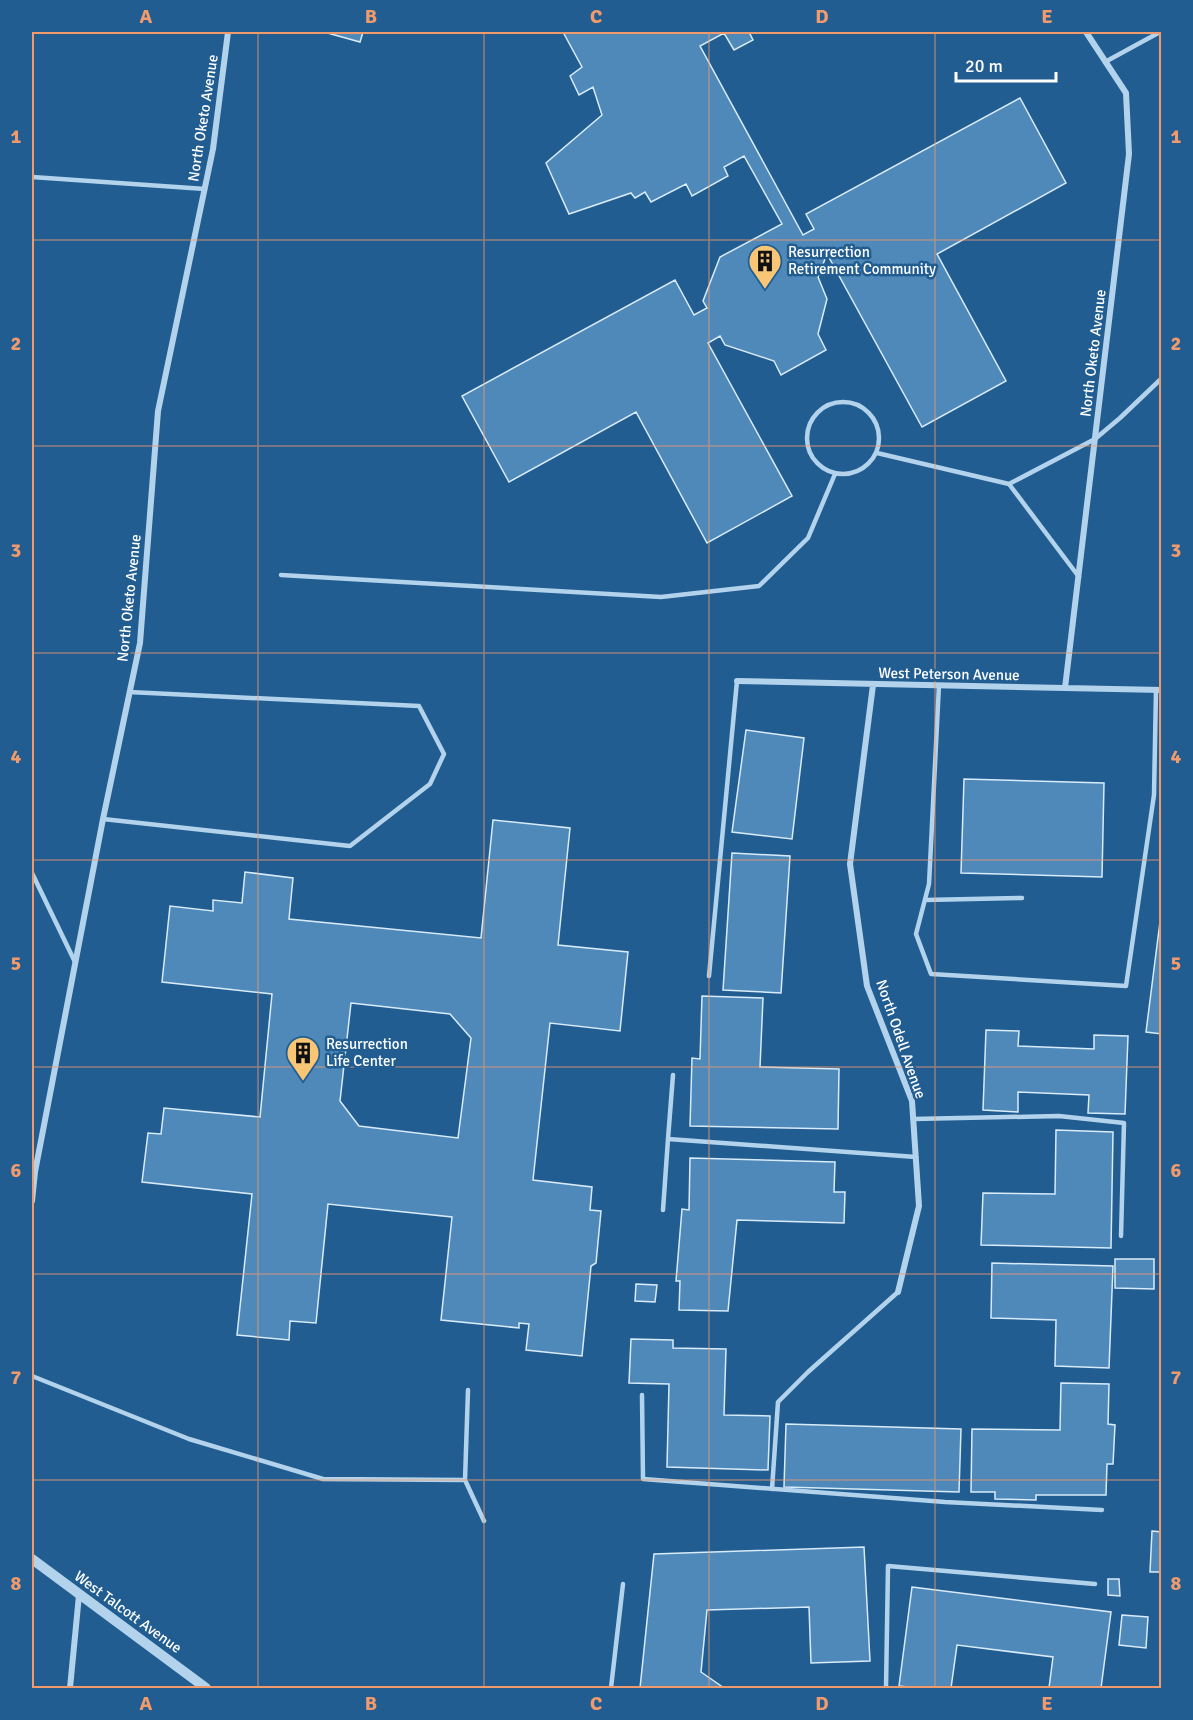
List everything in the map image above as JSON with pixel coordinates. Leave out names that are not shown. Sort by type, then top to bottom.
[{"type":"street","name":"North Oketo Avenue","points":[[32,1201],[35,1172],[75,962],[140,643],[158,411],[213,149],[228,32]]},
{"type":"street","name":"North Oketo Avenue","points":[[1065,688],[1129,154],[1126,93],[1086,32]]},
{"type":"street","name":"West Peterson Avenue","points":[[737,681],[1159,690]]},
{"type":"street","name":"North Odell Avenue","points":[[873,685],[850,864],[867,986],[912,1101],[920,1206],[898,1292]]},
{"type":"street","name":"West Talcott Avenue","points":[[32,1559],[206,1689]]},
{"type":"street","points":[[70,1689],[79,1595]]},
{"type":"lane","points":[[1105,62],[1160,32]]},
{"type":"lane","points":[[32,177],[204,189]]},
{"type":"lane","points":[[1009,484],[1095,439],[1161,378]]},
{"type":"lane","points":[[840,402],[852,403],[864,408],[879,428],[880,441],[877,453],[860,471],[847,475],[835,474],[814,460],[808,448],[807,436],[810,423],[827,405],[840,402]]},
{"type":"lane","points":[[877,453],[1009,484],[1079,577]]},
{"type":"lane","points":[[281,575],[661,597],[759,586],[808,538],[835,474]]},
{"type":"lane","points":[[709,976],[737,681]]},
{"type":"lane","points":[[939,686],[929,884],[916,933],[931,974],[1126,986],[1154,795],[1159,690]]},
{"type":"lane","points":[[103,819],[350,846],[430,784],[444,754],[419,706],[129,692]]},
{"type":"lane","points":[[32,873],[75,962]]},
{"type":"lane","points":[[925,900],[1022,898]]},
{"type":"lane","points":[[663,1210],[673,1075]]},
{"type":"lane","points":[[913,1119],[1059,1116],[1124,1123],[1121,1236]]},
{"type":"lane","points":[[668,1139],[916,1157]]},
{"type":"lane","points":[[772,1489],[778,1402],[808,1372],[898,1292]]},
{"type":"lane","points":[[32,1376],[189,1439],[323,1479],[465,1480]]},
{"type":"lane","points":[[468,1390],[465,1480],[484,1521]]},
{"type":"lane","points":[[642,1395],[643,1479],[945,1502],[1102,1510]]},
{"type":"lane","points":[[886,1689],[888,1566],[1095,1584]]},
{"type":"lane","points":[[611,1689],[623,1584]]},
{"type":"building","points":[[324,32],[363,32],[360,42]]},
{"type":"building","name":"Resurrection Retirement Community","points":[[563,32],[749,32],[753,40],[734,50],[724,33],[700,46],[803,235],[814,229],[806,214],[1020,98],[1066,183],[937,254],[1006,381],[922,427],[827,254],[818,277],[827,299],[818,334],[826,350],[781,375],[774,361],[725,345],[720,336],[708,343],[792,496],[707,543],[636,412],[509,482],[462,396],[675,280],[694,315],[707,308],[703,301],[720,257],[782,224],[744,156],[724,167],[728,176],[692,196],[686,184],[651,202],[645,192],[635,198],[631,193],[569,214],[546,163],[602,115],[593,87],[579,95],[570,76],[582,67]]},
{"type":"building","points":[[746,730],[804,738],[792,839],[732,832]]},
{"type":"building","points":[[964,779],[1104,783],[1102,877],[961,873]]},
{"type":"building","name":"Resurrection Life Center","points":[[493,820],[570,828],[558,945],[628,952],[620,1031],[550,1023],[533,1180],[592,1187],[590,1210],[601,1211],[596,1263],[591,1266],[582,1356],[526,1350],[529,1324],[519,1323],[519,1328],[441,1320],[452,1217],[328,1204],[316,1323],[290,1321],[289,1340],[237,1335],[252,1194],[142,1182],[148,1133],[161,1134],[164,1108],[260,1117],[272,994],[162,982],[170,906],[213,911],[213,900],[242,903],[245,872],[293,878],[289,919],[481,938]],"holes":[[[351,1003],[450,1014],[471,1038],[458,1138],[359,1126],[340,1101]]]},
{"type":"building","points":[[732,853],[790,856],[781,993],[723,990]]},
{"type":"building","points":[[1162,906],[1162,1034],[1146,1032]]},
{"type":"building","points":[[702,996],[763,998],[760,1067],[839,1069],[838,1129],[690,1126],[692,1058],[700,1059]]},
{"type":"building","points":[[986,1030],[1019,1031],[1018,1046],[1094,1049],[1094,1035],[1128,1036],[1125,1114],[1088,1113],[1089,1095],[1018,1092],[1018,1112],[983,1110]]},
{"type":"building","points":[[1056,1130],[1113,1132],[1111,1248],[981,1245],[983,1193],[1055,1194]]},
{"type":"building","points":[[690,1158],[835,1162],[834,1192],[845,1192],[844,1223],[737,1220],[728,1311],[679,1310],[680,1281],[676,1281],[682,1209],[689,1210]]},
{"type":"building","points":[[1115,1259],[1154,1259],[1154,1289],[1115,1288]]},
{"type":"building","points":[[992,1263],[1113,1266],[1109,1368],[1055,1366],[1056,1320],[991,1318]]},
{"type":"building","points":[[636,1284],[657,1285],[655,1302],[635,1301]]},
{"type":"building","points":[[631,1339],[673,1340],[673,1348],[726,1349],[724,1415],[770,1416],[768,1470],[667,1467],[669,1384],[629,1383]]},
{"type":"building","points":[[1061,1383],[1109,1384],[1108,1424],[1115,1425],[1113,1464],[1107,1464],[1106,1495],[1036,1495],[1036,1500],[995,1499],[995,1492],[971,1492],[972,1429],[1060,1430]]},
{"type":"building","points":[[786,1424],[961,1429],[959,1492],[784,1487]]},
{"type":"building","points":[[1152,1531],[1162,1532],[1162,1572],[1150,1572]]},
{"type":"building","points":[[864,1547],[870,1661],[811,1663],[809,1607],[707,1610],[701,1672],[724,1688],[640,1688],[654,1554]]},
{"type":"building","points":[[1108,1579],[1119,1579],[1120,1596],[1108,1595]]},
{"type":"building","points":[[912,1587],[1111,1612],[1101,1688],[1049,1688],[1053,1657],[957,1645],[951,1688],[899,1686]]},
{"type":"building","points":[[1122,1615],[1148,1617],[1146,1648],[1119,1645]]},
{"type":"place","name":"Resurrection Retirement Community","points":[[765,290]]},
{"type":"place","name":"Resurrection Life Center","points":[[303,1082]]}]
